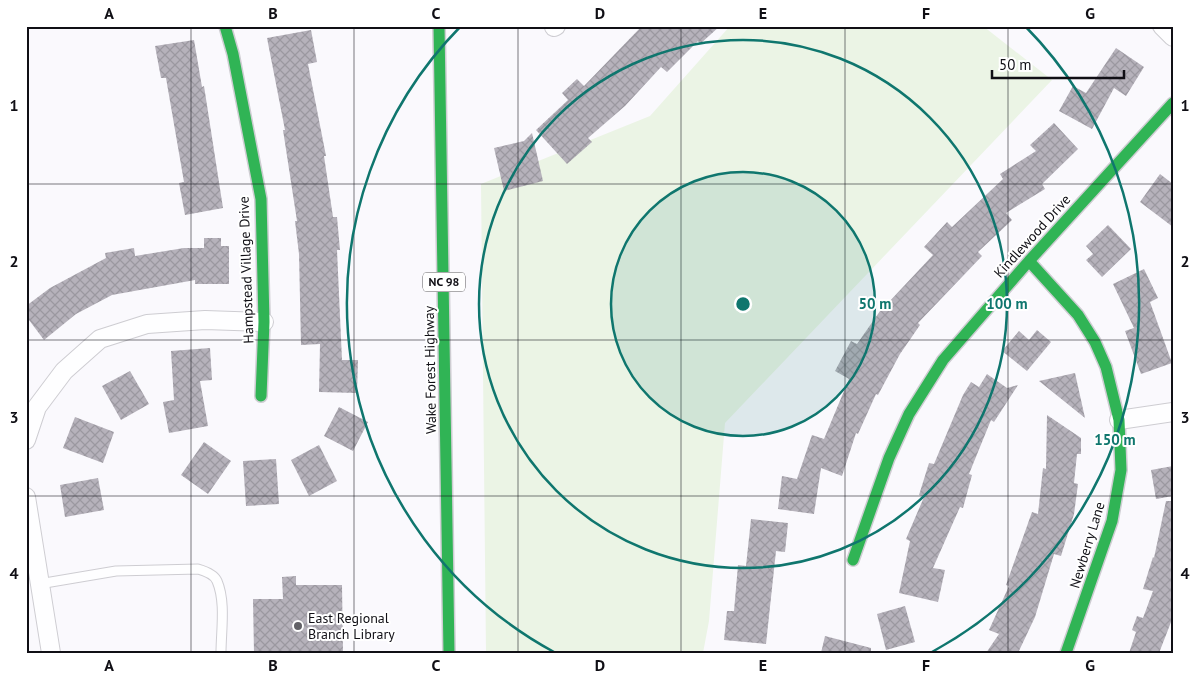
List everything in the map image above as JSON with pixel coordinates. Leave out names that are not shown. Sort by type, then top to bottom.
[{"type":"main road","name":"Hampstead Village Drive","points":[[226,26],[261,199],[264,322],[261,396]]},
{"type":"main road","name":"Wake Forest Highway","points":[[439,26],[449,653]]},
{"type":"main road","name":"Kindlewood Drive","points":[[853,560],[890,458],[909,414],[943,360],[1029,261],[1173,103]]},
{"type":"main road","name":"Newberry Lane","points":[[1029,261],[1078,315],[1095,342],[1106,367],[1118,420],[1121,470],[1112,521],[1066,653]]},
{"type":"street","points":[[1162,26],[1173,37]]},
{"type":"street","points":[[26,440],[37,407],[64,371],[100,339],[147,324],[205,320],[264,322]]},
{"type":"street","points":[[1118,420],[1173,412]]},
{"type":"street","points":[[26,497],[52,653]]},
{"type":"lane","points":[[39,584],[116,571],[198,569],[209,573],[217,580],[220,598],[222,653]]},
{"type":"green space","points":[[730,26],[983,26],[1052,80],[725,423],[709,621],[703,653],[486,653],[481,184],[650,116]]},
{"type":"building","points":[[642,26],[720,26],[700,44],[698,41],[667,72],[661,67],[625,106],[588,138],[592,142],[567,164],[536,130],[568,100],[562,93],[577,79],[584,86]]},
{"type":"building","points":[[311,30],[317,62],[308,64],[326,156],[324,156],[333,217],[337,217],[340,250],[337,250],[342,360],[358,360],[357,393],[319,392],[320,344],[301,345],[299,254],[295,221],[297,221],[283,130],[285,130],[267,38]]},
{"type":"building","points":[[194,40],[202,87],[204,86],[223,208],[185,215],[179,183],[184,182],[166,78],[161,78],[155,46]]},
{"type":"building","points":[[1116,48],[1144,67],[1126,96],[1114,88],[1092,129],[1059,111],[1073,86],[1086,93]]},
{"type":"building","points":[[1054,123],[1078,149],[1042,184],[1045,189],[1006,213],[1012,220],[978,252],[982,256],[918,323],[920,325],[900,354],[878,395],[876,394],[858,434],[856,433],[842,476],[821,468],[814,514],[778,509],[782,476],[797,479],[812,435],[824,439],[849,379],[835,371],[851,341],[857,344],[887,301],[888,303],[933,255],[924,247],[947,222],[952,227],[1003,179],[1000,174],[1036,151],[1030,145]]},
{"type":"building","points":[[532,133],[543,181],[504,191],[494,148],[524,141]]},
{"type":"building","points":[[1160,174],[1173,184],[1173,227],[1140,202]]},
{"type":"building","points":[[1108,225],[1131,249],[1102,277],[1086,260],[1093,254],[1086,246]]},
{"type":"building","points":[[204,238],[221,238],[221,246],[229,246],[229,284],[195,284],[195,280],[112,295],[76,314],[44,340],[26,316],[26,306],[50,288],[106,258],[105,253],[134,248],[135,256],[184,248],[204,248]]},
{"type":"building","points":[[1144,269],[1158,298],[1150,302],[1172,363],[1141,374],[1125,331],[1134,328],[1113,284]]},
{"type":"building","points":[[1037,330],[1051,342],[1027,371],[1002,351],[1019,331],[1029,340]]},
{"type":"building","points":[[210,348],[212,380],[200,381],[208,426],[169,433],[163,402],[174,400],[171,351]]},
{"type":"building","points":[[130,371],[149,404],[121,420],[102,386]]},
{"type":"building","points":[[1075,373],[1085,418],[1039,381]]},
{"type":"building","points":[[987,374],[1007,388],[1018,385],[994,422],[991,420],[969,474],[972,475],[963,508],[960,507],[933,568],[945,570],[938,602],[899,593],[910,541],[906,539],[924,497],[919,495],[929,463],[934,464],[963,395],[971,382],[979,387]]},
{"type":"building","points":[[339,407],[368,422],[353,451],[324,436]]},
{"type":"building","points":[[1047,415],[1081,438],[1081,454],[1077,454],[1074,483],[1078,484],[1074,514],[1061,556],[1054,554],[1035,617],[1018,653],[986,653],[999,634],[989,630],[1009,586],[1006,585],[1032,512],[1038,514],[1043,468],[1046,469]]},
{"type":"building","points":[[75,417],[114,432],[103,463],[63,448]]},
{"type":"building","points":[[204,442],[231,461],[208,494],[181,475]]},
{"type":"building","points":[[319,445],[337,481],[309,496],[291,460]]},
{"type":"building","points":[[276,459],[279,504],[246,506],[243,461]]},
{"type":"building","points":[[1173,466],[1173,496],[1156,499],[1151,470]]},
{"type":"building","points":[[98,478],[104,510],[65,517],[60,485]]},
{"type":"building","points":[[1166,501],[1173,501],[1173,617],[1159,653],[1129,653],[1136,632],[1132,630],[1137,616],[1143,618],[1153,591],[1143,589],[1154,558]]},
{"type":"building","points":[[751,519],[788,523],[785,552],[776,551],[766,644],[724,640],[727,611],[734,611],[738,565],[746,566]]},
{"type":"building","name":"East Regional Branch Library","points":[[296,576],[296,585],[342,585],[343,653],[254,653],[253,599],[283,599],[282,577]]},
{"type":"building","points":[[905,606],[915,642],[886,650],[877,614]]},
{"type":"building","points":[[825,636],[871,648],[871,653],[821,653]]},
{"type":"traffic: fast","points":[[225,26],[233,54],[261,199],[264,322],[261,396]]},
{"type":"traffic: fast","points":[[439,26],[449,653]]},
{"type":"traffic: fast","points":[[853,560],[889,458],[909,414],[943,360],[1029,261],[1173,103]]},
{"type":"traffic: fast","points":[[1029,261],[1078,315],[1095,342],[1106,367],[1119,420],[1121,470],[1112,521],[1066,653]]},
{"type":"place","name":"East Regional Branch Library","points":[[298,626]]}]
